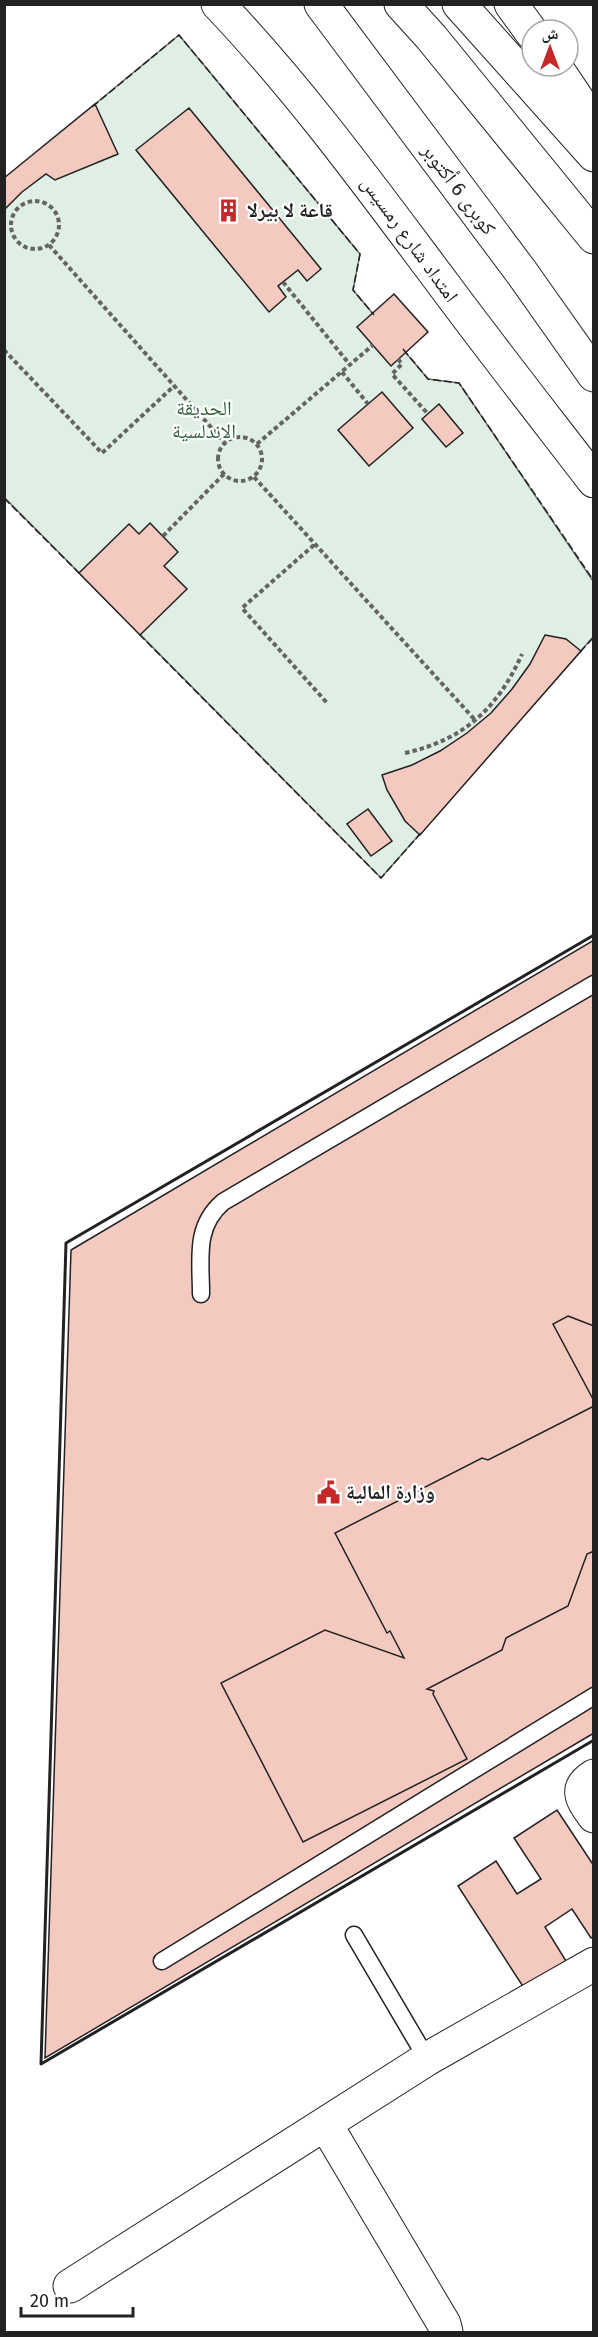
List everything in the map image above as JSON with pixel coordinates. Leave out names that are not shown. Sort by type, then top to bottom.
[{"type":"main road","name":"امتداد شارع رمسيس","points":[[218,4],[243,30],[358,168],[594,481]]},
{"type":"main road","name":"كوبرى 6 أكتوبر","points":[[321,4],[522,273],[594,375]]},
{"type":"main road","points":[[401,4],[431,37],[594,237]]},
{"type":"main road","points":[[459,4],[594,155]]},
{"type":"main road","points":[[511,4],[521,18]]},
{"type":"main road","points":[[563,78],[594,124]]},
{"type":"main road","points":[[594,1776],[585,1781],[582,1788],[585,1802],[594,1815]]},
{"type":"main road","points":[[70,2286],[427,2060],[594,1964]]},
{"type":"main road","points":[[326,2125],[444,2324],[446,2332]]},
{"type":"lane","points":[[201,1294],[201,1239],[211,1212],[223,1202],[594,984]]},
{"type":"lane","points":[[162,1961],[594,1696]]},
{"type":"lane","points":[[354,1935],[427,2060]]},
{"type":"path","points":[[30,201],[41,201],[51,207],[57,216],[59,226],[57,237],[50,245],[39,249],[28,249],[18,244],[12,235],[10,224],[13,214],[20,206],[30,201]]},
{"type":"path","points":[[50,245],[225,443]]},
{"type":"path","points":[[283,282],[350,365]]},
{"type":"path","points":[[257,444],[373,345]]},
{"type":"path","points":[[4,350],[102,453],[174,386]]},
{"type":"path","points":[[398,359],[402,364],[392,374],[428,414]]},
{"type":"path","points":[[342,372],[368,404]]},
{"type":"path","points":[[241,437],[257,444],[263,461],[254,477],[239,482],[224,474],[219,467],[218,458],[225,443],[232,438],[241,437]]},
{"type":"path","points":[[163,536],[224,474]]},
{"type":"path","points":[[254,477],[476,721]]},
{"type":"path","points":[[314,545],[242,608],[328,704]]},
{"type":"path","points":[[405,753],[442,741],[476,721],[511,679],[522,654]]},
{"type":"green space","name":"الحديقة الاندلسية","points":[[179,35],[360,254],[353,290],[428,379],[459,383],[593,581],[593,637],[381,878],[5,498],[5,178]]},
{"type":"building","points":[[95,104],[118,154],[55,180],[46,174],[22,192],[4,210],[4,178]]},
{"type":"building","name":"قاعة لا بيرلا","points":[[189,108],[321,269],[307,281],[298,270],[278,286],[286,297],[269,312],[136,150]]},
{"type":"building","points":[[394,294],[428,332],[391,366],[357,327]]},
{"type":"building","points":[[382,392],[413,428],[369,466],[338,430]]},
{"type":"building","points":[[439,404],[463,433],[446,447],[422,419]]},
{"type":"building","points":[[150,523],[178,552],[164,566],[187,589],[140,635],[79,573],[129,524],[139,534]]},
{"type":"building","points":[[545,635],[566,639],[581,651],[420,835],[405,821],[387,790],[382,775],[412,765],[440,751],[491,713],[530,664]]},
{"type":"building","points":[[368,809],[392,841],[371,856],[347,824]]},
{"type":"building","name":"وزارة المالية","points":[[594,940],[594,1733],[45,2058],[71,1250]]},
{"type":"building","points":[[568,1316],[594,1326],[594,1401],[553,1324]]},
{"type":"building","points":[[594,1406],[594,1551],[587,1554],[568,1606],[506,1638],[502,1650],[427,1689],[434,1691],[433,1694],[467,1759],[303,1842],[221,1683],[325,1630],[404,1658],[390,1631],[387,1633],[335,1533],[482,1458],[488,1460]]},
{"type":"building","points":[[557,1810],[594,1866],[594,1936],[591,1938],[572,1909],[545,1927],[566,1961],[524,1988],[458,1886],[496,1861],[517,1894],[541,1879],[514,1838]]},
{"type":"fence","points":[[92,107],[179,35],[360,254],[353,290],[374,315]]},
{"type":"fence","points":[[403,349],[428,379],[459,383],[594,581]]},
{"type":"fence","points":[[4,498],[82,576]]},
{"type":"fence","points":[[139,634],[381,878],[421,833]]},
{"type":"fence","points":[[580,652],[594,637]]},
{"type":"wall","points":[[594,935],[66,1243],[41,2064],[594,1740]]},
{"type":"place","name":"قاعة لا بيرلا","points":[[229,210]]},
{"type":"place","name":"وزارة المالية","points":[[328,1492]]}]
